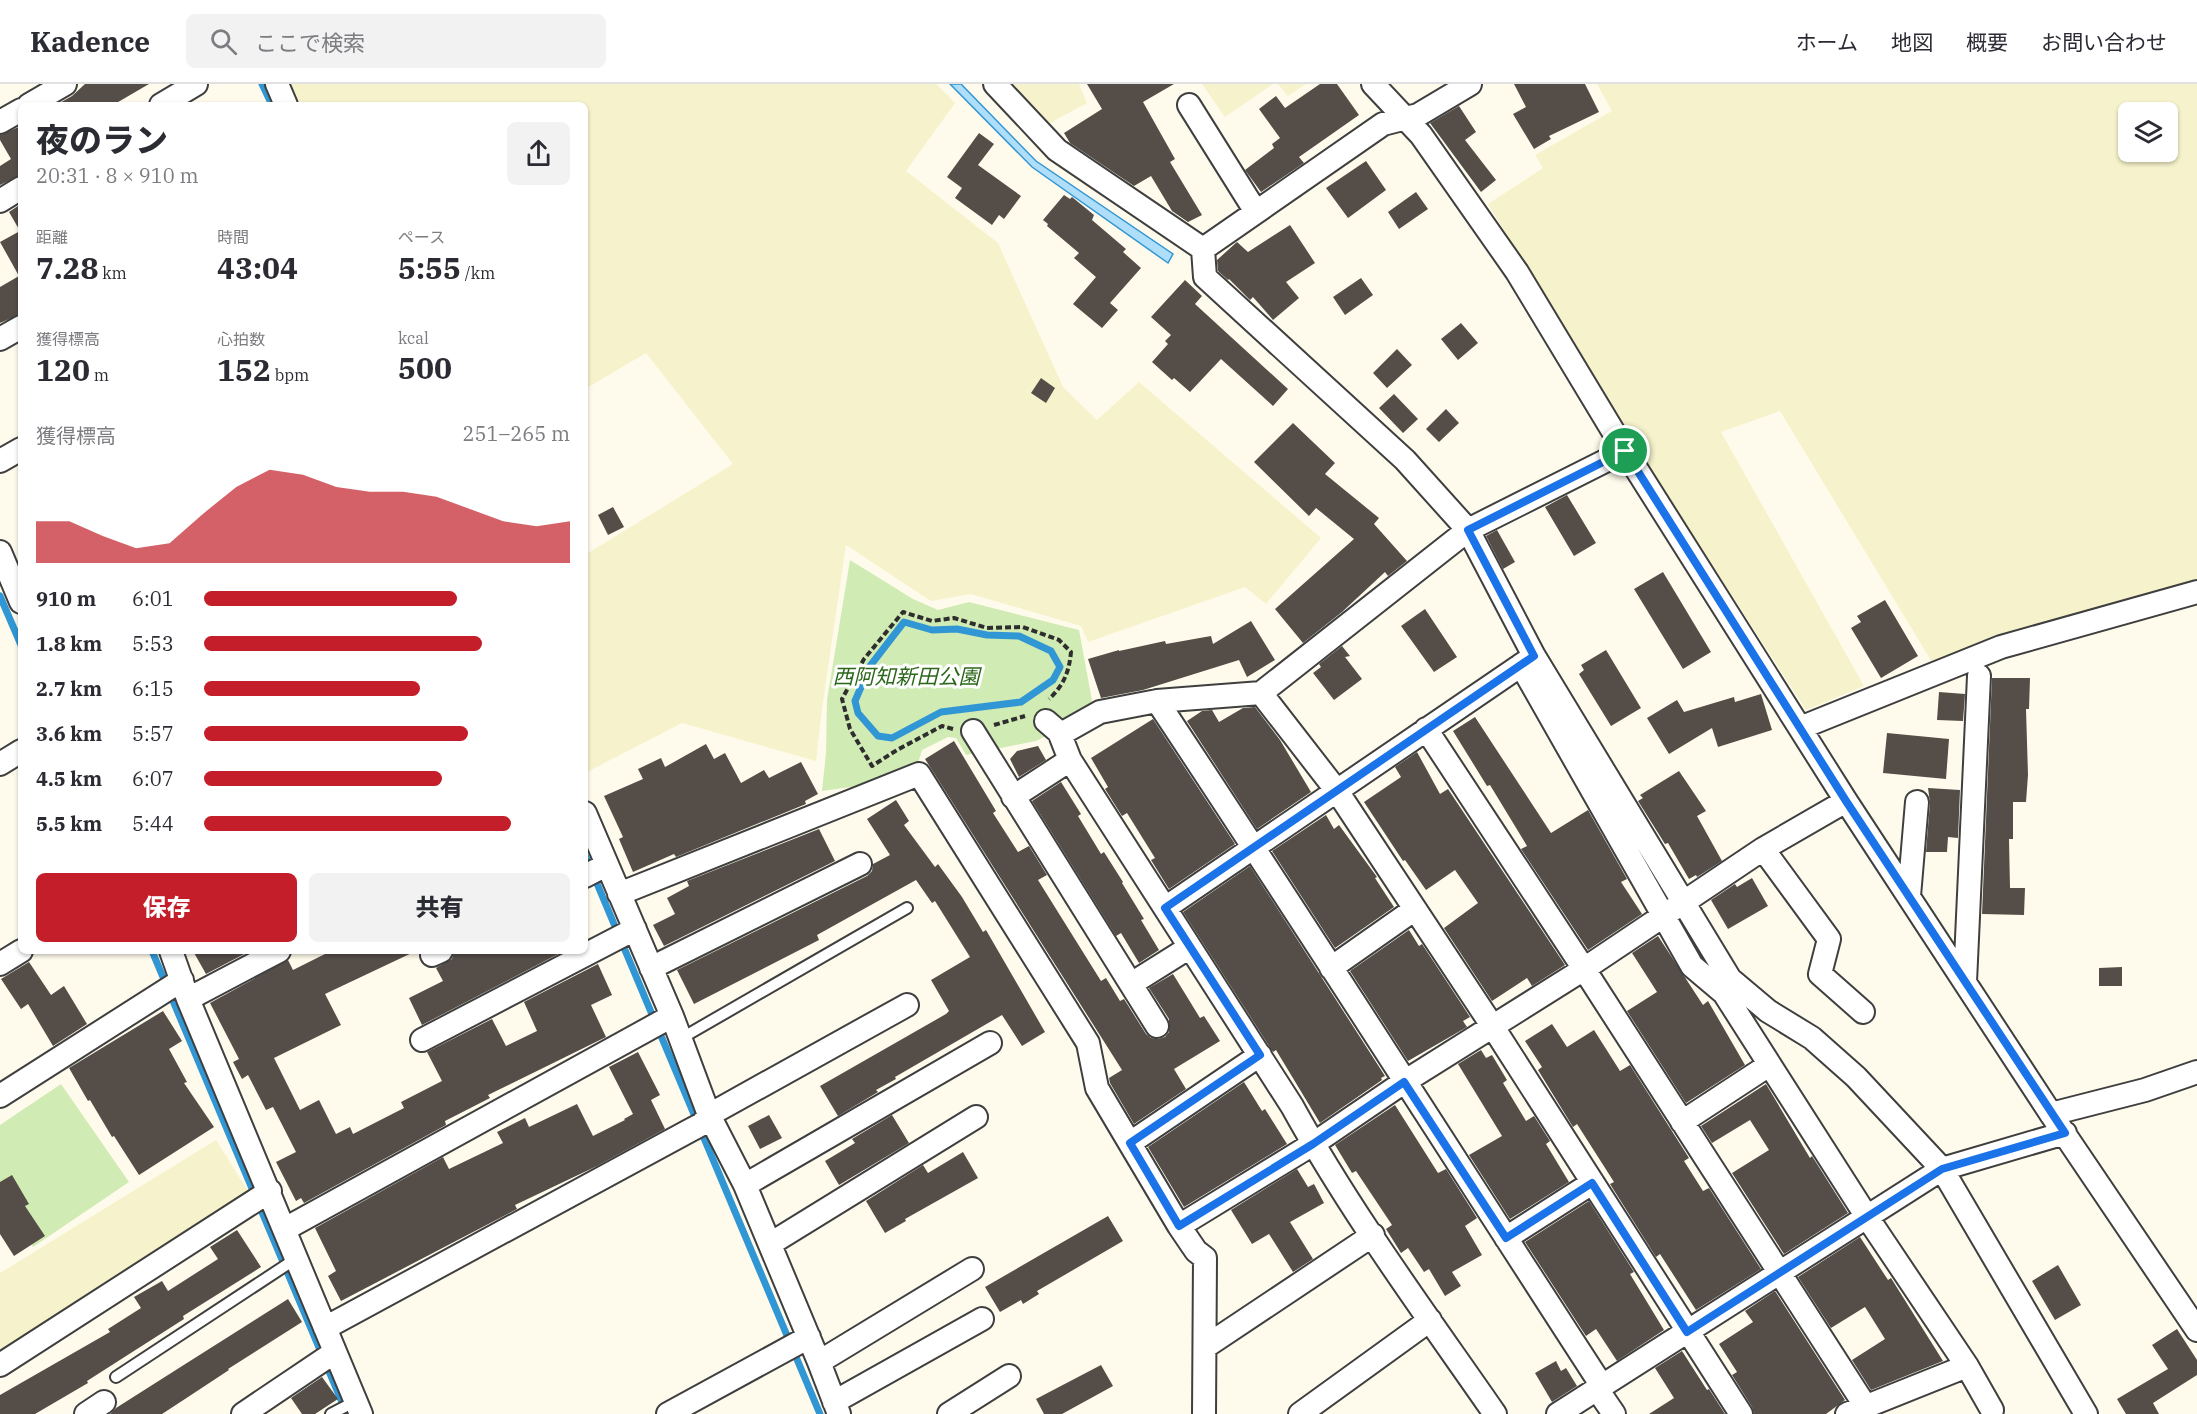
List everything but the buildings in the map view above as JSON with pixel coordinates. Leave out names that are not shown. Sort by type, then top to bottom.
[{"type":"street","points":[[34,102],[65,84]]},
{"type":"street","points":[[166,102],[196,84]]},
{"type":"street","points":[[277,84],[285,102]]},
{"type":"street","points":[[995,84],[1057,150],[1203,249]]},
{"type":"street","points":[[1373,84],[1421,135],[1516,272],[1625,451],[1846,801],[2197,1330]]},
{"type":"street","points":[[1203,249],[1383,124],[1419,115],[1470,84]]},
{"type":"street","points":[[1189,105],[1256,212]]},
{"type":"street","points":[[0,122],[18,112]]},
{"type":"street","points":[[0,201],[18,190]]},
{"type":"street","points":[[1203,249],[1205,277],[1405,460],[1468,530],[1528,660],[1692,966],[1724,993],[1867,1218],[1967,1366],[1992,1410]]},
{"type":"street","points":[[0,339],[18,329]]},
{"type":"street","points":[[0,461],[18,451]]},
{"type":"street","points":[[1046,722],[1061,734],[1100,712],[1156,701],[1261,693],[1468,530],[1625,451]]},
{"type":"street","points":[[0,552],[18,595]]},
{"type":"street","points":[[1800,728],[2001,647],[2197,592]]},
{"type":"street","points":[[1165,908],[1528,660]]},
{"type":"street","points":[[1528,660],[1685,903],[1730,979],[1768,1011],[1812,1038],[1847,1069],[1942,1169],[2086,1414]]},
{"type":"street","points":[[1965,981],[1980,676]]},
{"type":"street","points":[[1261,693],[1337,791],[1493,1027],[1741,1414]]},
{"type":"street","points":[[1156,701],[1254,847],[1506,1238],[1614,1414]]},
{"type":"street","points":[[1046,722],[1260,1055],[1313,1144],[1495,1414]]},
{"type":"street","points":[[1426,729],[1584,969],[1779,1274],[1857,1410],[1967,1366]]},
{"type":"street","points":[[973,731],[1158,1026]]},
{"type":"street","points":[[0,764],[18,753]]},
{"type":"street","points":[[1013,797],[1070,760]]},
{"type":"street","points":[[620,894],[919,774],[1088,1043],[1097,1088],[1179,1226],[1196,1251],[1205,1258],[1204,1414]]},
{"type":"street","points":[[1179,1226],[1313,1144],[1404,1082],[1685,903],[1763,849],[1846,801]]},
{"type":"street","points":[[1909,896],[1917,802]]},
{"type":"street","points":[[588,825],[599,869],[620,894],[680,1039],[699,1124],[745,1185],[836,1408],[982,1319]]},
{"type":"street","points":[[1763,849],[1829,939],[1820,974],[1863,1012]]},
{"type":"street","points":[[651,968],[860,864]]},
{"type":"street","points":[[1331,968],[1415,909]]},
{"type":"street","points":[[422,1040],[634,930]]},
{"type":"street","points":[[1131,984],[1190,947]]},
{"type":"street","points":[[0,964],[18,953]]},
{"type":"street","points":[[171,954],[176,989],[261,1197],[285,1229],[289,1264],[325,1328],[328,1357],[347,1409]]},
{"type":"street","points":[[0,1096],[176,989],[271,954]]},
{"type":"street","points":[[325,1328],[699,1124],[907,1005]]},
{"type":"street","points":[[285,1229],[671,1017]]},
{"type":"street","points":[[745,1185],[990,1043]]},
{"type":"street","points":[[1130,1143],[1260,1055]]},
{"type":"street","points":[[1682,1122],[1770,1065]]},
{"type":"street","points":[[2052,1114],[2145,1090],[2197,1072]]},
{"type":"street","points":[[770,1244],[976,1117]]},
{"type":"street","points":[[1558,1414],[1942,1169],[2065,1133]]},
{"type":"street","points":[[1506,1238],[1592,1183]]},
{"type":"street","points":[[0,1365],[261,1197]]},
{"type":"street","points":[[1204,1347],[1373,1235]]},
{"type":"street","points":[[819,1362],[972,1269]]},
{"type":"street","points":[[1300,1414],[1430,1320]]},
{"type":"street","points":[[668,1414],[808,1338]]},
{"type":"street","points":[[243,1414],[328,1357]]},
{"type":"street","points":[[950,1414],[1009,1376]]},
{"type":"lane","points":[[680,1039],[907,908]]},
{"type":"lane","points":[[116,1377],[289,1264]]},
{"type":"path","points":[[903,612],[932,621],[954,618],[987,628],[1023,627],[1059,640],[1071,652],[1069,669],[1046,722],[967,733],[942,726],[872,766],[850,729],[842,699],[864,659],[903,612]]},
{"type":"shaded area","points":[[287,84],[936,84],[955,103],[906,171],[998,243],[1063,387],[1097,420],[1139,382],[1321,538],[1266,604],[1245,587],[1088,642],[1081,626],[971,594],[931,601],[846,545],[816,761],[682,723],[588,771],[588,553],[733,464],[646,353],[588,387],[588,102],[295,102]]},
{"type":"shaded area","points":[[1013,84],[1079,84],[1087,103],[1050,123]]},
{"type":"shaded area","points":[[1202,84],[1273,84],[1225,117]]},
{"type":"shaded area","points":[[1278,84],[1306,84],[1288,96]]},
{"type":"shaded area","points":[[1597,84],[2197,84],[2197,581],[1932,662],[1780,411],[1721,432],[1864,686],[1806,710],[1636,447],[1488,204],[1543,168],[1535,155],[1612,111]]},
{"type":"shaded area","points":[[216,1140],[253,1199],[0,1355],[0,1273]]},
{"type":"green space","name":"西阿知新田公園","points":[[850,560],[913,599],[938,610],[969,602],[1079,630],[1093,706],[1067,726],[1036,741],[966,755],[956,738],[948,737],[922,750],[916,770],[865,785],[822,791],[826,753],[827,700]]},
{"type":"green space","points":[[61,1084],[129,1182],[33,1247],[0,1199],[0,1125]]},
{"type":"water","points":[[950,84],[961,84],[1036,161],[1173,254],[1168,263],[1032,167]]},
{"type":"waterway","points":[[262,84],[271,102]]},
{"type":"waterway","points":[[0,596],[18,638]]},
{"type":"waterway","points":[[904,622],[932,630],[957,629],[987,635],[1019,636],[1051,651],[1060,667],[1053,680],[1021,702],[941,712],[892,738],[878,736],[858,713],[855,701],[870,666],[904,622]]},
{"type":"waterway","points":[[588,862],[820,1414]]},
{"type":"waterway","points":[[153,954],[347,1414]]},
{"type":"route","points":[[1625,451],[1846,801],[2065,1133],[1942,1169],[1687,1332],[1592,1183],[1506,1238],[1404,1082],[1313,1144],[1179,1226],[1130,1143],[1260,1055],[1165,908],[1534,656],[1468,530],[1625,451]]}]
